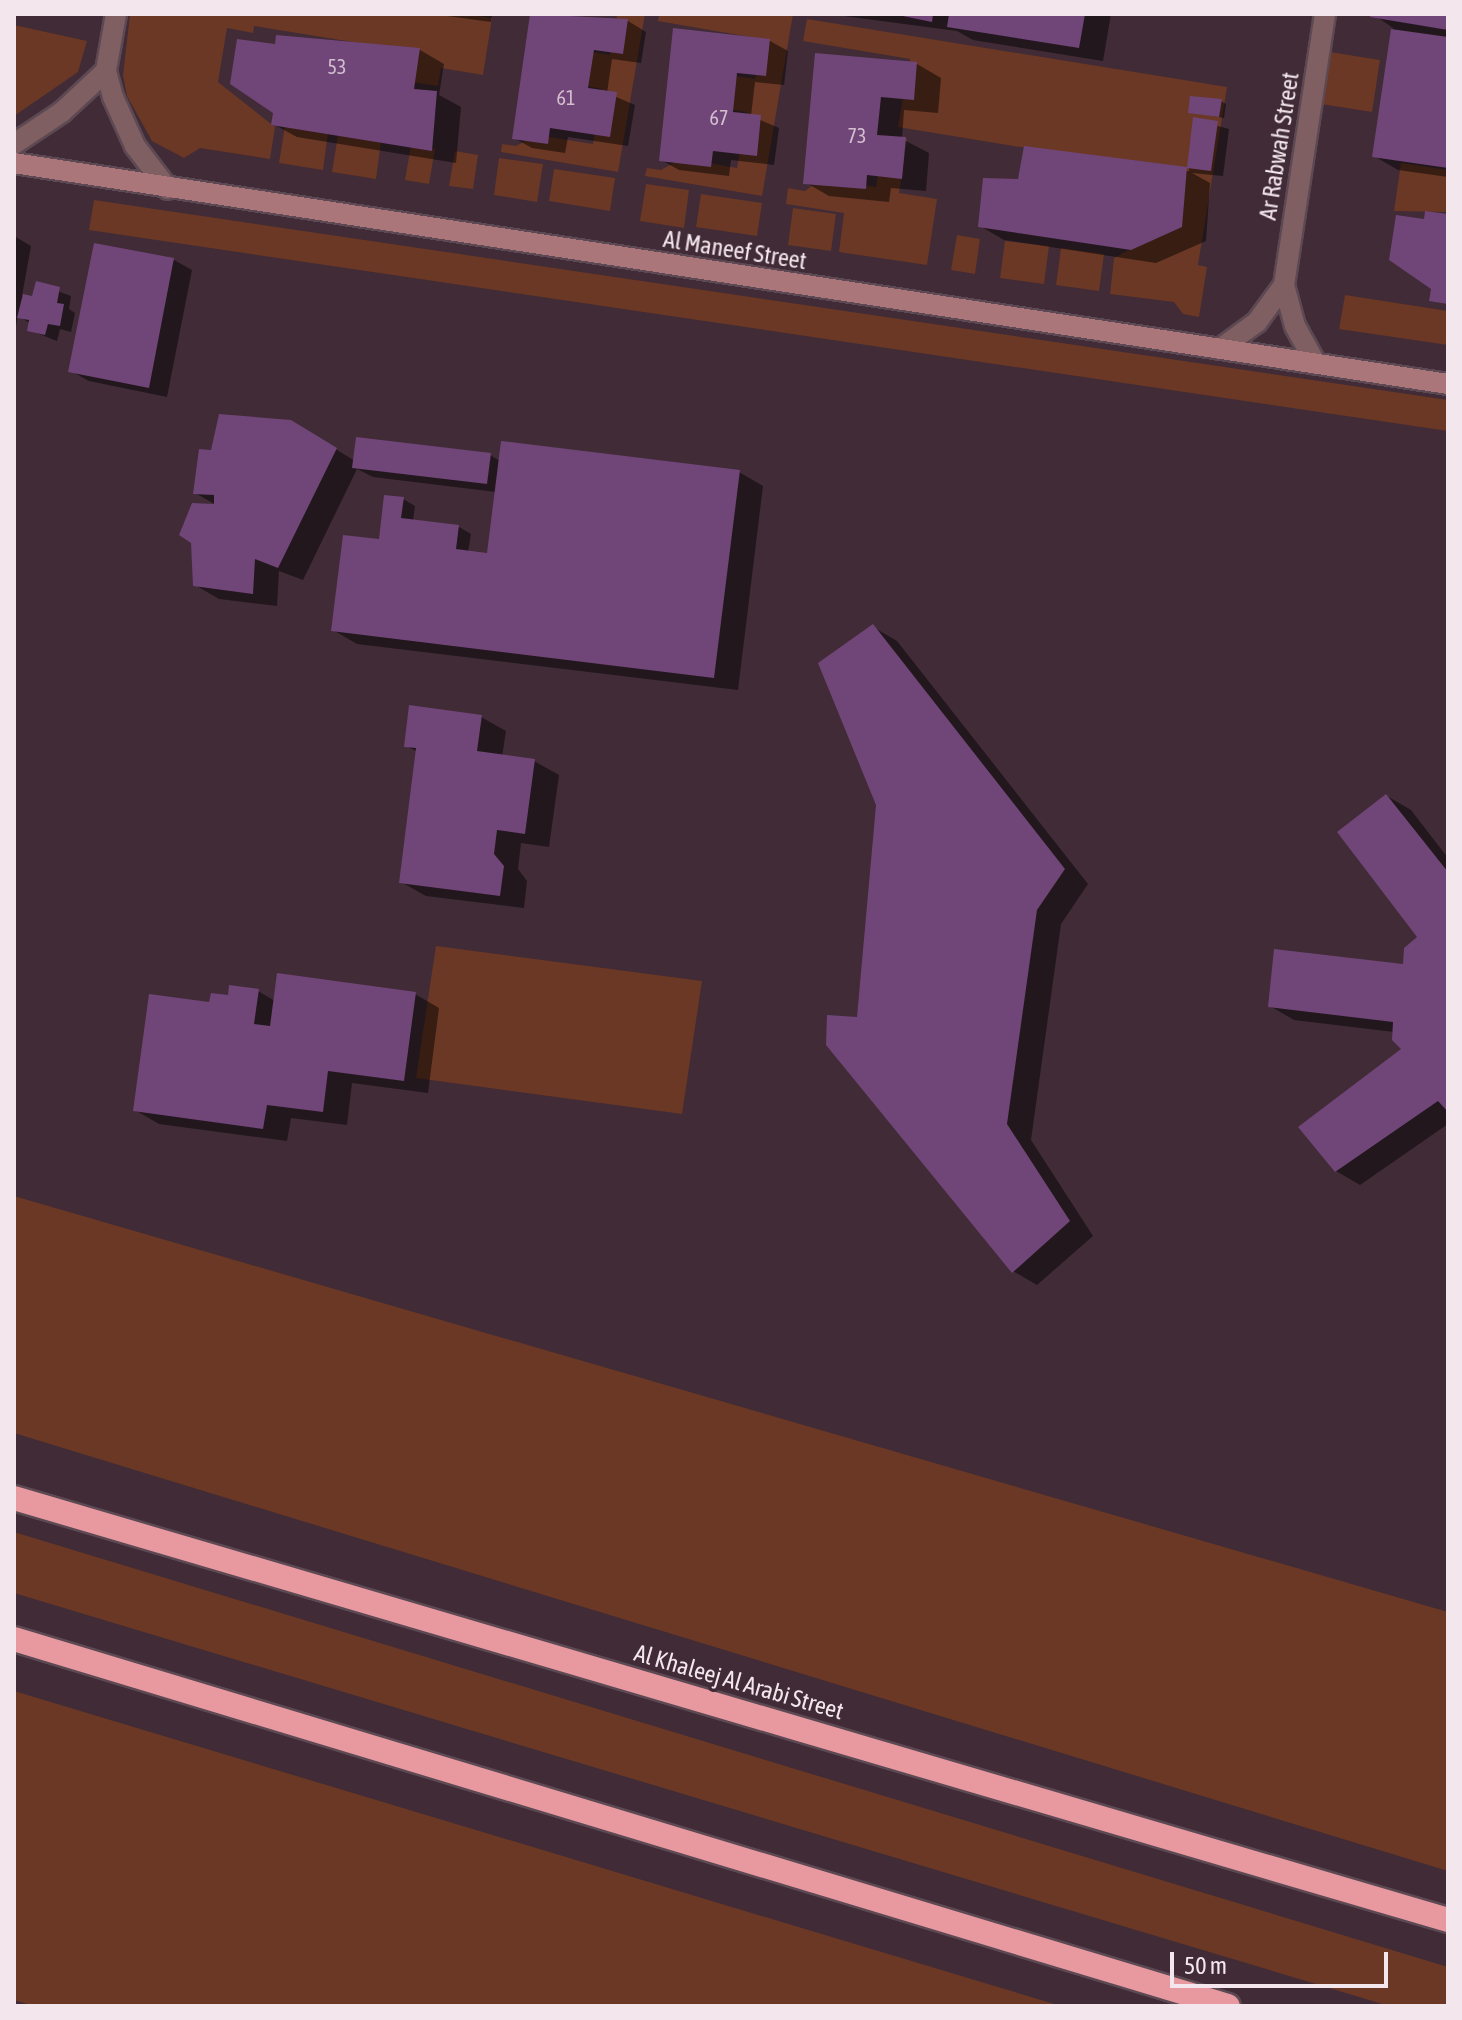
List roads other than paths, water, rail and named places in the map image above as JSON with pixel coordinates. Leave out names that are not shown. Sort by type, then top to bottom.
[{"type":"highway","name":"Al Khaleej Al Arabi Street","points":[[14,1498],[1448,1920]]},
{"type":"highway","points":[[14,1639],[1228,2006]]},
{"type":"highway","points":[[14,1646],[85,1662]]},
{"type":"street","points":[[116,14],[106,71],[122,122],[168,189]]},
{"type":"street","name":"Ar Rabwah Street","points":[[1316,364],[1295,326],[1284,285],[1325,14]]},
{"type":"street","points":[[14,144],[62,112],[106,71]]},
{"type":"street","name":"Al Maneef Street","points":[[14,163],[1448,384]]},
{"type":"street","name":"Ar Rabwah Street","points":[[1220,349],[1257,322],[1284,285]]}]
